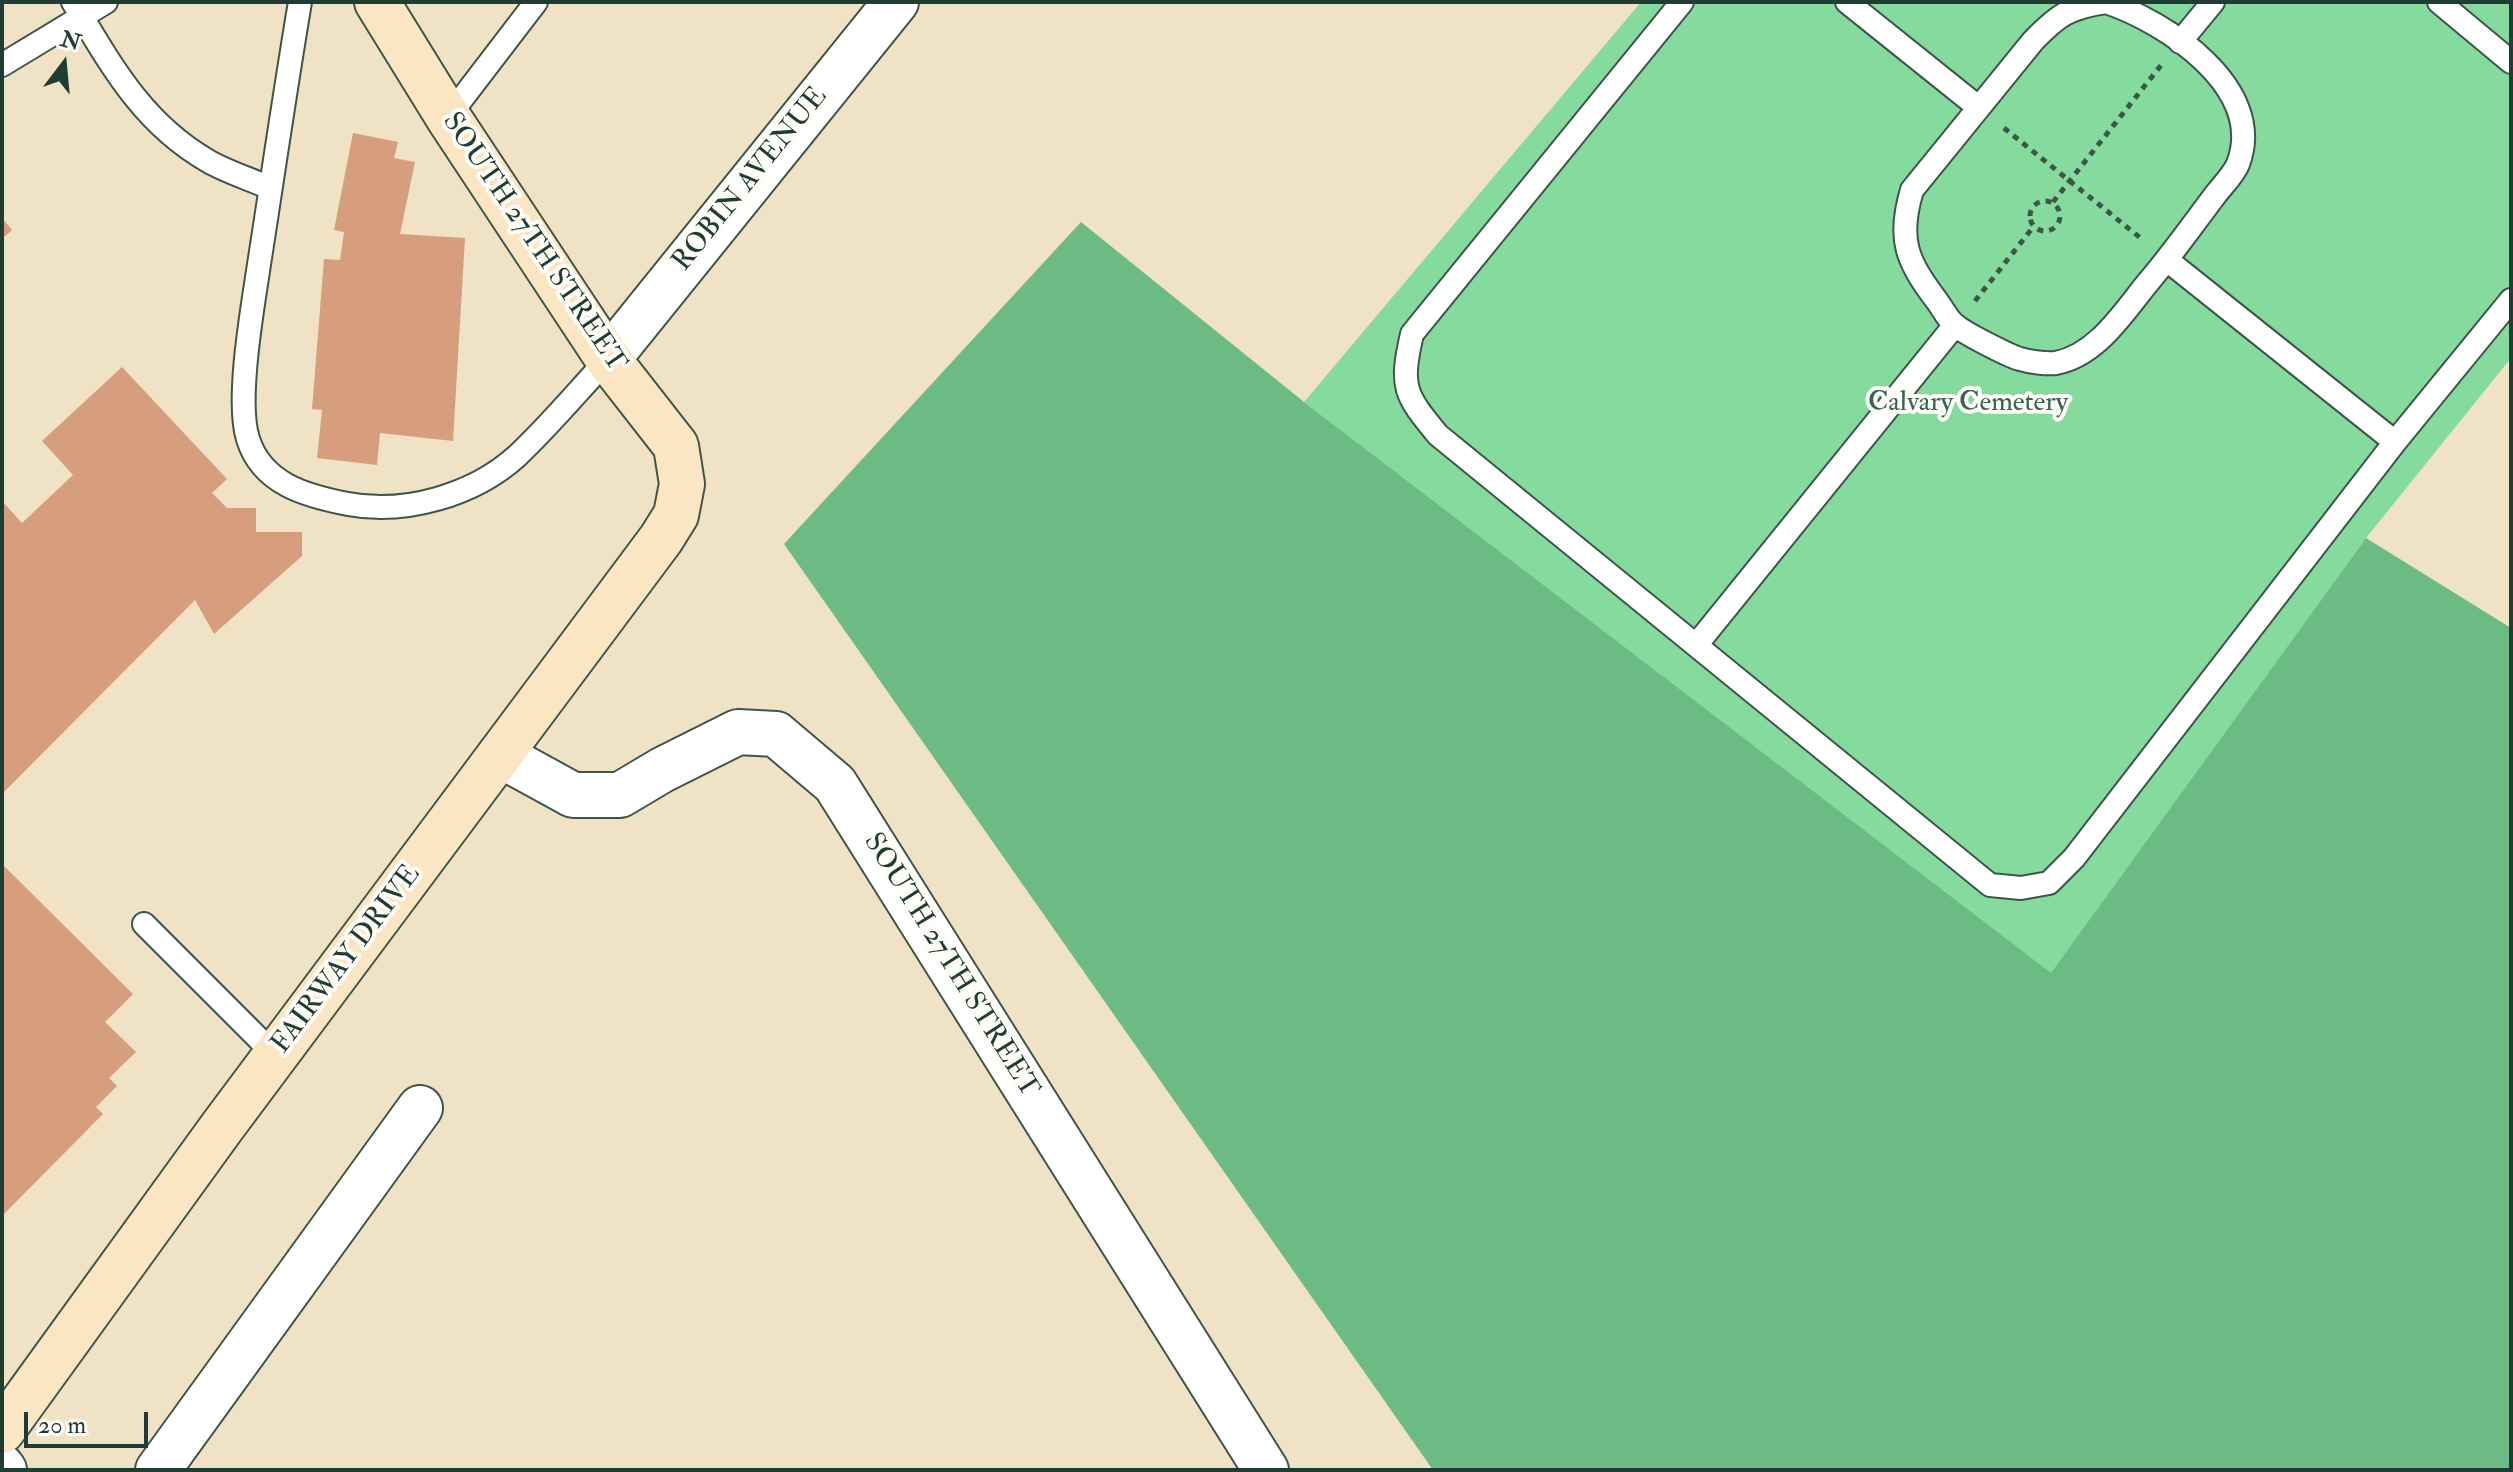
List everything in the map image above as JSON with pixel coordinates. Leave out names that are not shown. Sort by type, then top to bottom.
[{"type":"street","name":"SOUTH 27TH STREET","points":[[377,2],[448,117],[608,359],[676,446],[682,484]]},
{"type":"street","name":"ROBIN AVENUE","points":[[608,359],[896,2]]},
{"type":"street","name":"FAIRWAY DRIVE","points":[[2,1431],[276,1056],[661,539],[676,515],[682,484]]},
{"type":"street","name":"SOUTH 27TH STREET","points":[[500,755],[573,795],[620,795],[738,732],[776,734],[835,784],[1266,1470]]},
{"type":"street","points":[[158,1470],[420,1108]]},
{"type":"lane","points":[[2,65],[78,10],[106,2]]},
{"type":"lane","points":[[300,2],[249,335],[244,412],[247,438],[259,461],[273,477],[292,489],[357,506],[393,507],[456,493],[494,473],[517,456],[608,359]]},
{"type":"lane","points":[[448,117],[536,2]]},
{"type":"lane","points":[[1682,2],[1412,334],[1403,371],[1410,401],[1438,435],[1990,885],[2021,888],[2049,883],[2074,858],[2395,442],[2511,300]]},
{"type":"lane","points":[[1847,2],[1978,107]]},
{"type":"lane","points":[[2106,2],[2136,13],[2180,42],[2223,80],[2237,108],[2243,135],[2237,165],[2167,260],[2100,338],[2079,357],[2053,363],[2019,359],[1955,325],[1918,275],[1905,246],[1904,215],[1912,190],[2033,41],[2055,19],[2078,6],[2106,2]]},
{"type":"lane","points":[[2180,42],[2213,2]]},
{"type":"lane","points":[[2439,2],[2511,62]]},
{"type":"lane","points":[[78,10],[127,91],[150,117],[209,161],[270,188]]},
{"type":"lane","points":[[2167,260],[2395,442]]},
{"type":"lane","points":[[1697,644],[1955,325]]},
{"type":"lane","points":[[144,924],[276,1056]]},
{"type":"path","points":[[2053,202],[2180,42]]},
{"type":"path","points":[[1978,107],[2167,260]]},
{"type":"path","points":[[2042,200],[2053,202],[2060,210],[2061,220],[2054,229],[2043,231],[2034,226],[2029,216],[2032,206],[2042,200]]},
{"type":"path","points":[[1955,325],[2034,226]]},
{"type":"green space","name":"Calvary Cemetery","points":[[1641,2],[2511,2],[2511,358],[2366,538],[2051,974],[1304,402]]},
{"type":"green space","points":[[1081,222],[1304,402],[2051,973],[2366,538],[2511,628],[2511,1470],[1433,1470],[784,544]]},
{"type":"building","points":[[353,133],[398,142],[394,158],[415,162],[400,234],[465,238],[453,441],[380,433],[377,465],[317,458],[322,410],[312,409],[324,259],[340,260],[344,232],[334,230]]},
{"type":"building","points":[[2,218],[12,230],[2,239]]},
{"type":"building","points":[[122,367],[227,479],[212,493],[227,508],[256,508],[256,532],[302,532],[302,556],[214,634],[195,600],[2,794],[2,501],[22,523],[73,475],[42,441]]},
{"type":"building","points":[[2,864],[133,994],[105,1022],[136,1052],[109,1078],[117,1086],[96,1107],[103,1114],[2,1216]]}]
